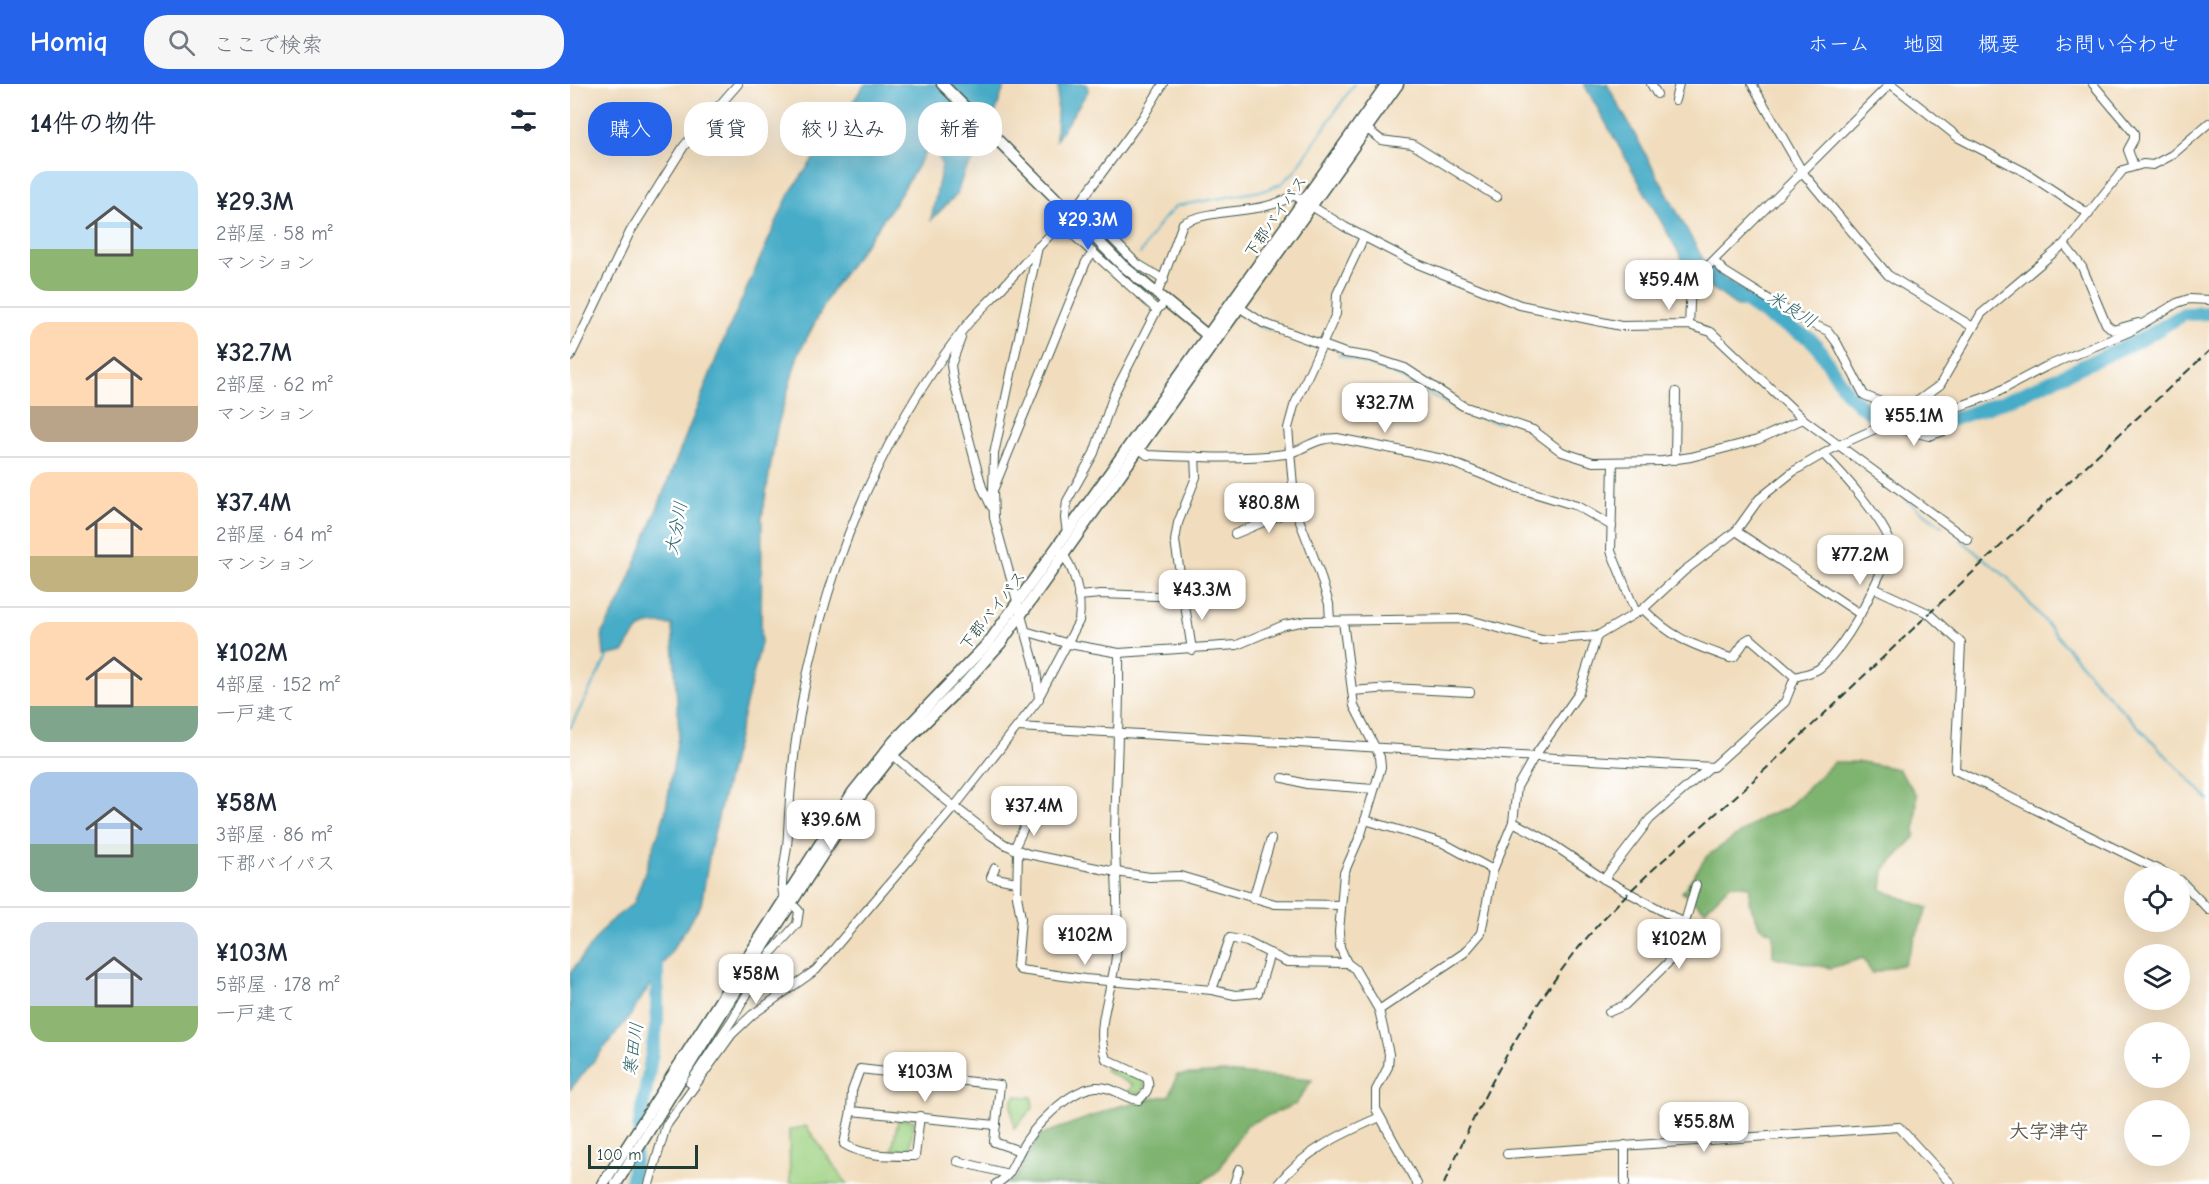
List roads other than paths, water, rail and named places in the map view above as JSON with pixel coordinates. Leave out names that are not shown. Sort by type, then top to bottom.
[{"type":"street","points":[[570,357],[619,253],[640,215],[684,146],[738,84]]},
{"type":"street","points":[[942,84],[1050,195],[1160,302]]},
{"type":"street","points":[[1163,84],[1143,117],[1078,207],[1136,263],[1164,280]]},
{"type":"street","name":"下郡バイパス","points":[[1307,203],[1387,84]]},
{"type":"street","points":[[789,899],[861,795],[893,755],[979,668],[1021,615],[1060,551],[1135,445],[1307,203],[1398,84]]},
{"type":"street","points":[[1651,84],[1657,94]]},
{"type":"street","points":[[1674,100],[1679,84]]},
{"type":"street","points":[[1752,84],[1803,173],[1888,275],[1973,327]]},
{"type":"street","points":[[1689,325],[1691,284],[1890,84],[1959,138],[2025,172],[2088,214]]},
{"type":"street","points":[[2093,84],[2134,133],[2134,139],[2128,150],[2134,166]]},
{"type":"street","points":[[1025,631],[1069,644],[1119,653],[1192,650],[1237,645],[1284,625],[1307,621],[1466,619],[1542,640],[1597,636],[1640,611],[1684,571],[1736,531],[1759,499],[1794,471],[1837,446],[1884,425],[1940,385],[1981,314],[2064,244],[2123,170],[2134,166],[2153,165],[2172,155],[2209,123]]},
{"type":"street","points":[[1366,128],[1382,140],[1412,144],[1497,198]]},
{"type":"street","points":[[1067,533],[1065,518],[1067,501],[1094,453],[1114,394],[1160,302],[1164,280],[1183,223],[1194,218],[1262,208],[1280,203],[1294,195],[1364,237],[1413,262],[1520,305],[1621,326],[1689,325],[1711,332],[1803,419],[1968,540]]},
{"type":"street","points":[[649,1184],[662,1136],[690,1083],[732,1020],[771,953],[797,924],[800,915],[782,891],[782,877],[789,833],[789,796],[808,672],[837,563],[852,524],[902,421],[963,330],[1038,247],[1063,223],[1093,253],[1212,338]]},
{"type":"street","points":[[1330,621],[1329,604],[1319,571],[1295,509],[1287,428],[1336,314],[1337,294],[1364,237]]},
{"type":"street","points":[[2064,244],[2082,267],[2106,324],[2114,330],[2147,322]]},
{"type":"street","points":[[994,512],[994,454],[1038,247]]},
{"type":"street","points":[[993,491],[1086,262],[1093,253]]},
{"type":"street","points":[[1714,261],[1725,272],[1797,317],[1828,331],[1837,343],[1864,395],[1880,404],[1906,411],[1912,415],[1929,417],[1992,395],[2026,376],[2147,322],[2163,309],[2177,303],[2189,299],[2209,300]]},
{"type":"street","points":[[1236,304],[1263,323],[1322,347],[1405,368],[1463,406],[1533,430],[1562,452],[1578,458],[1612,462],[1675,460],[1757,440],[1803,419]]},
{"type":"street","points":[[963,330],[951,365],[953,379],[982,487],[994,512],[1036,669],[1040,695]]},
{"type":"street","points":[[1675,460],[1676,392]]},
{"type":"street","points":[[1884,425],[1919,435],[1929,436],[1944,431]]},
{"type":"street","points":[[1135,445],[1147,455],[1289,453],[1323,438],[1337,438],[1429,455],[1514,487],[1577,506],[1612,526]]},
{"type":"street","name":"下郡バイパス","points":[[610,1183],[789,899],[842,807],[873,765],[989,642],[1017,603],[1060,551],[1067,533],[1135,445]]},
{"type":"street","points":[[1604,879],[1650,819],[1785,702],[1795,677],[1819,669],[1860,614],[1874,588],[1892,548],[1890,539],[1841,472],[1823,454]]},
{"type":"street","points":[[1192,650],[1175,541],[1178,523],[1196,477],[1195,456]]},
{"type":"street","points":[[1612,462],[1611,551],[1640,611],[1678,639],[1730,658],[1734,657],[1745,640],[1750,638],[1795,677]]},
{"type":"street","points":[[1235,534],[1295,509]]},
{"type":"street","points":[[1736,531],[1860,614]]},
{"type":"street","points":[[676,1111],[732,1034],[752,1015],[816,970],[955,806],[1018,727],[1040,695],[1069,644],[1079,621],[1078,596],[1071,566],[1060,551]]},
{"type":"street","points":[[1874,588],[1928,613],[1961,643],[1956,770],[2151,866]]},
{"type":"street","points":[[1078,596],[1101,594],[1184,597]]},
{"type":"street","points":[[1343,621],[1352,691],[1359,719],[1375,747],[1381,767],[1365,820],[1344,873],[1340,946],[1347,963],[1355,969],[1379,1010],[1389,1054],[1388,1067],[1374,1099],[1380,1118],[1403,1155],[1417,1184]]},
{"type":"street","points":[[1379,1010],[1464,953],[1481,933],[1493,870],[1513,822],[1517,787],[1534,756],[1580,693],[1597,636]]},
{"type":"street","points":[[996,1184],[1008,1174],[1020,1151],[1041,1122],[1072,1096],[1085,1089],[1112,1088],[1130,1099],[1139,1100],[1147,1092],[1148,1078],[1106,1059],[1101,1032],[1112,981],[1118,928],[1116,767],[1120,732],[1119,653]]},
{"type":"street","points":[[1352,691],[1391,688],[1470,692]]},
{"type":"street","points":[[1018,727],[1710,767]]},
{"type":"street","points":[[893,755],[933,790],[1016,850],[1116,872],[1150,877],[1180,876],[1275,904],[1341,905]]},
{"type":"street","points":[[1283,778],[1306,784],[1374,789]]},
{"type":"street","points":[[1030,813],[1016,850],[1016,882],[1022,918],[1017,966],[1020,970],[1212,990],[1235,995],[1258,993],[1270,953]]},
{"type":"street","points":[[1365,820],[1443,843],[1493,870]]},
{"type":"street","points":[[1513,822],[1543,838],[1604,879],[1686,924]]},
{"type":"street","points":[[1252,899],[1271,839]]},
{"type":"street","points":[[992,877],[1016,882]]},
{"type":"street","points":[[1609,1012],[1625,1005],[1675,956],[1696,885]]},
{"type":"street","points":[[2190,890],[2209,910]]},
{"type":"street","points":[[1212,990],[1230,938],[1247,942],[1287,962],[1347,963]]},
{"type":"street","points":[[920,1116],[915,1156],[883,1156],[856,1151],[844,1144],[852,1111],[852,1090],[860,1069],[1000,1085],[994,1142],[1020,1151]]},
{"type":"street","points":[[852,1111],[996,1125]]},
{"type":"street","points":[[1278,1184],[1315,1149],[1343,1133],[1380,1118]]},
{"type":"street","points":[[1507,1154],[1899,1127],[1951,1184]]},
{"type":"street","points":[[1625,1145],[1625,1184]]},
{"type":"street","points":[[957,1161],[1008,1174]]},
{"type":"street","points":[[1234,1184],[1239,1169]]},
{"type":"water","name":"大分川","points":[[865,84],[1005,84],[999,102],[918,102],[918,156],[923,156],[895,203],[832,290],[798,355],[777,428],[762,517],[761,643],[711,846],[701,905],[630,1016],[570,1090],[570,973],[608,923],[634,903],[665,814],[679,732],[672,625],[647,625],[637,631],[624,652],[604,656],[602,633],[622,598],[722,344],[789,194],[815,156],[906,156],[906,102],[853,102]]},
{"type":"water","points":[[1058,84],[1087,84],[1088,91],[1056,140]]},
{"type":"water","points":[[1584,84],[1607,84],[1704,261],[1723,277],[1769,307],[1738,307],[1689,271]]},
{"type":"water","points":[[939,156],[977,156],[964,172],[957,194],[931,220],[942,166]]},
{"type":"waterway","points":[[1140,254],[1160,223],[1176,206],[1266,190],[1282,183],[1295,171],[1354,84]]},
{"type":"waterway","name":"米良川","points":[[1738,296],[1770,318],[1809,338],[1817,346],[1847,393],[1862,407],[1874,415],[1893,416],[1907,423],[1928,428],[2013,398],[2144,338],[2184,314],[2209,313]]},
{"type":"waterway","points":[[1246,317],[1258,326],[1270,330]]},
{"type":"waterway","points":[[1338,354],[1391,373],[1466,414],[1500,423]]},
{"type":"waterway","points":[[1905,499],[1942,526]]},
{"type":"waterway","points":[[1961,540],[2008,578],[2103,690],[2209,800]]},
{"type":"waterway","points":[[570,728],[609,653]]},
{"type":"waterway","name":"寒田川","points":[[639,1130],[657,1022],[657,956]]},
{"type":"waterway","name":"寒田川","points":[[631,1184],[635,1152]]},
{"type":"railway","points":[[1444,1184],[1471,1124],[1517,1037],[1553,982],[1606,916],[1773,762],[2209,351]]},
{"type":"district","name":"大字津守","points":[[2049,1131]]}]
